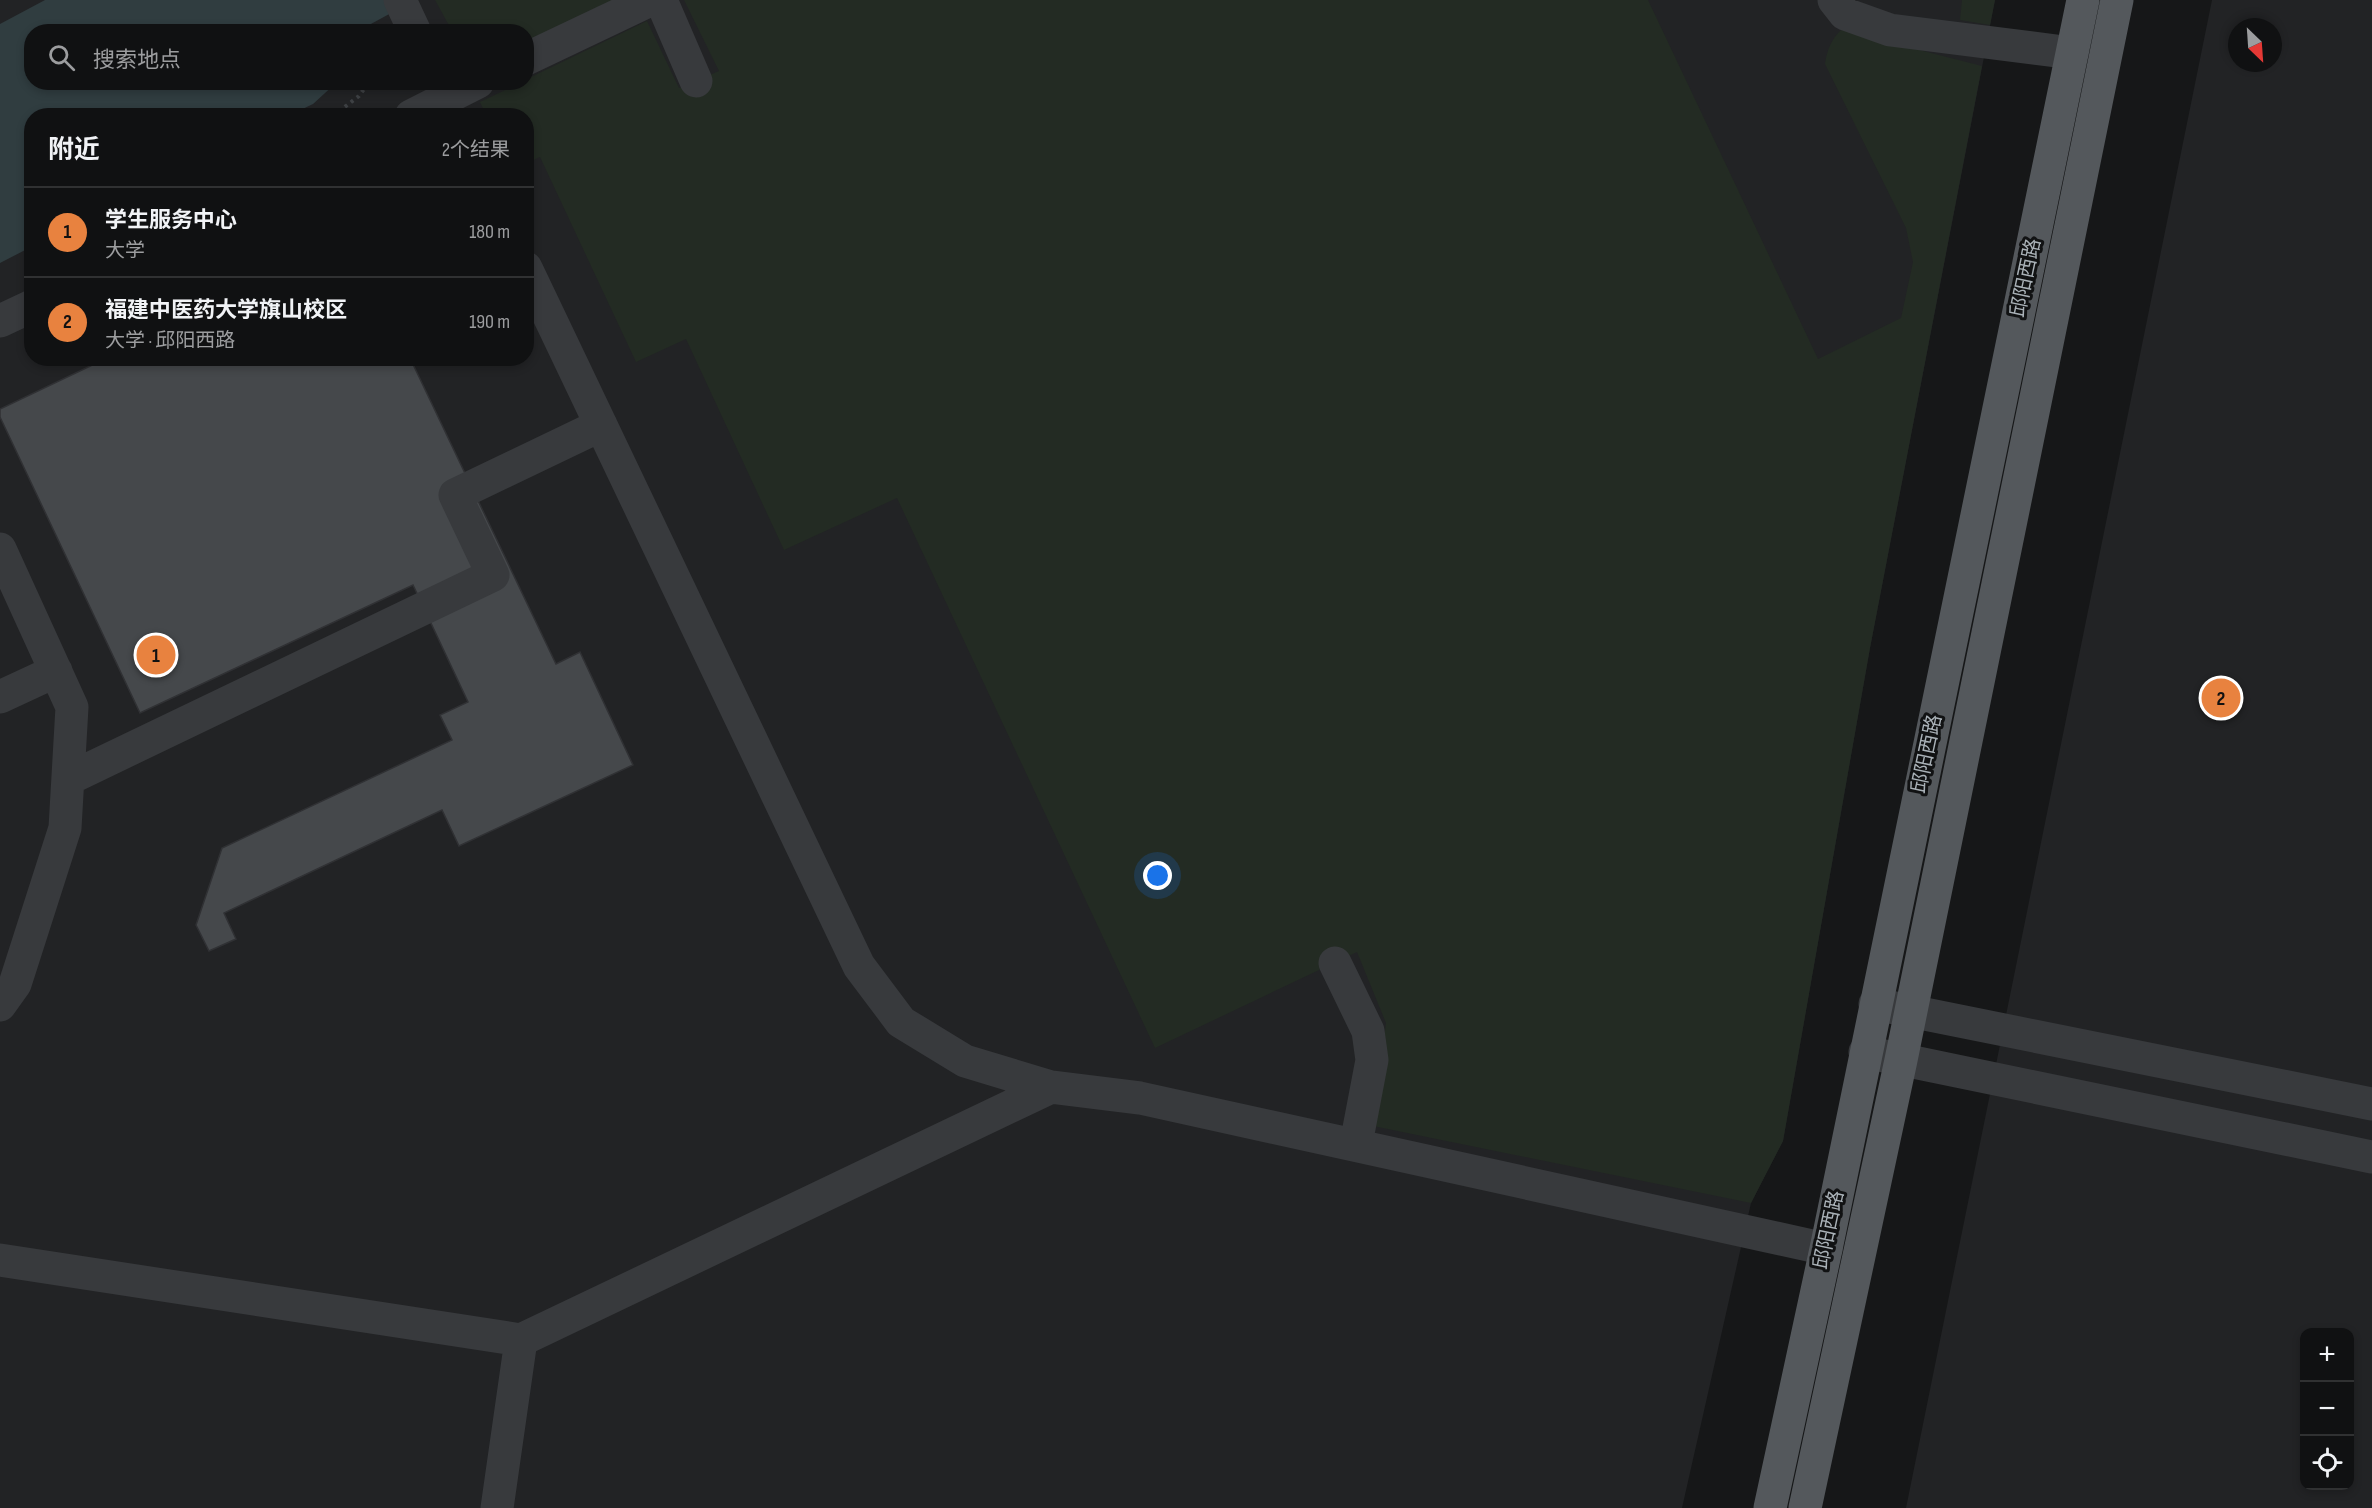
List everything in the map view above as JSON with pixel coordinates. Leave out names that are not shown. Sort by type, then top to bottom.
[{"type":"main road","name":"邱阳西路","points":[[1770,1508],[1826,1249],[2083,0]]},
{"type":"main road","name":"邱阳西路","points":[[1805,1508],[1911,1012],[2117,0]]},
{"type":"street","points":[[400,0],[411,24]]},
{"type":"street","points":[[534,55],[650,0]]},
{"type":"street","points":[[662,0],[696,81]]},
{"type":"street","points":[[1834,0],[1845,14],[1890,30],[2072,53]]},
{"type":"street","points":[[427,108],[463,90]]},
{"type":"street","points":[[534,285],[860,966],[902,1022],[965,1061],[1051,1087],[1140,1098],[1826,1249]]},
{"type":"street","points":[[0,321],[24,310]]},
{"type":"street","points":[[68,779],[494,575],[455,495],[601,425]]},
{"type":"street","points":[[0,549],[72,707],[65,828],[15,984],[0,1005]]},
{"type":"street","points":[[0,697],[56,671]]},
{"type":"street","points":[[1335,963],[1368,1031],[1372,1060],[1356,1144]]},
{"type":"street","points":[[1875,1004],[2372,1104]]},
{"type":"street","points":[[1865,1052],[2372,1157]]},
{"type":"street","points":[[0,1260],[521,1340],[1051,1087]]},
{"type":"street","points":[[497,1508],[521,1340]]},
{"type":"path","points":[[343,108],[363,90]]},
{"type":"shaded area","points":[[0,0],[1995,0],[1870,648],[1783,1141],[1751,1203],[1682,1508],[0,1508]]},
{"type":"shaded area","points":[[45,0],[415,0],[371,24],[24,24],[24,90],[328,90],[313,104],[305,108],[24,108],[24,251],[0,263],[0,24]]},
{"type":"shaded area","points":[[435,0],[614,0],[534,39],[534,24],[448,24]]},
{"type":"shaded area","points":[[684,0],[1648,0],[1818,359],[1901,318],[1913,262],[1906,228],[1825,64],[1832,41],[1841,30],[1982,66],[1870,648],[1783,1141],[1751,1203],[1373,1126],[1386,1023],[1357,952],[1155,1048],[897,498],[784,550],[686,339],[636,362],[540,157],[534,160],[534,108],[483,108],[480,102],[505,90],[534,90],[534,76],[647,21],[679,88],[719,71]]},
{"type":"shaded area","points":[[1962,0],[1995,0],[1990,25],[1960,20]]},
{"type":"shaded area","points":[[2212,0],[2372,0],[2372,1508],[1906,1508]]},
{"type":"building","points":[[90,366],[414,366],[556,664],[580,652],[633,765],[459,846],[442,810],[224,913],[236,939],[209,951],[196,925],[222,848],[452,740],[440,715],[468,702],[413,585],[140,713],[0,417],[0,409]]},
{"type":"place","name":"学生服务中心","points":[[156,655]]},
{"type":"place","name":"福建中医药大学旗山校区","points":[[2221,698]]}]
